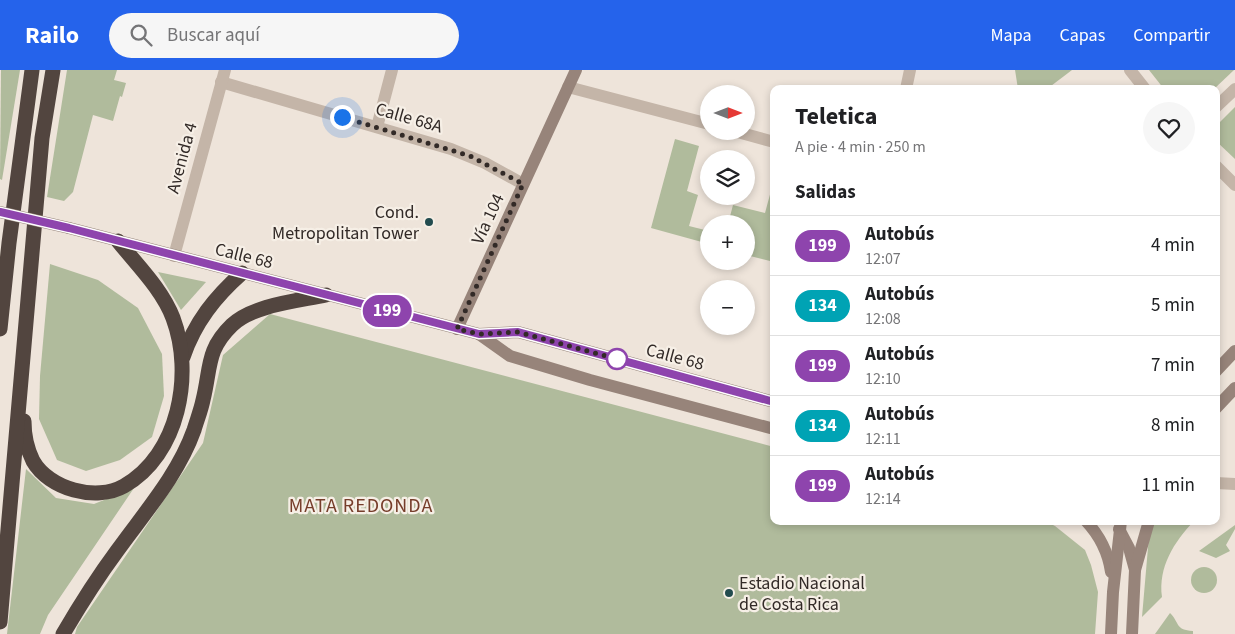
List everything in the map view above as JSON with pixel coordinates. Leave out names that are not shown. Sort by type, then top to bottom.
[{"type":"highway","points":[[0,329],[9,243],[32,70]]},
{"type":"highway","points":[[0,622],[42,138],[53,70]]},
{"type":"highway","points":[[25,335],[24,429],[34,462],[46,476],[63,486],[82,492],[101,493],[123,487],[144,472],[165,445],[176,415],[181,388],[182,361],[180,338],[173,316],[162,296],[118,241]]},
{"type":"highway","points":[[182,361],[198,322],[211,304],[242,273]]},
{"type":"highway","points":[[63,634],[93,584],[180,462],[196,424],[203,400],[212,352],[220,338],[234,323],[254,312],[326,295]]},
{"type":"main road","name":"Vía 104","points":[[457,329],[576,70]]},
{"type":"main road","name":"Calle 68","points":[[0,212],[69,228],[457,329],[479,334],[518,332],[770,401]]},
{"type":"main road","name":"Calle 68","points":[[479,334],[510,356],[590,380],[770,429]]},
{"type":"main road","points":[[1220,368],[1235,351]]},
{"type":"main road","points":[[1220,404],[1235,388]]},
{"type":"main road","points":[[1090,525],[1098,534],[1109,557],[1113,592]]},
{"type":"main road","points":[[1111,634],[1118,525]]},
{"type":"main road","points":[[1118,525],[1129,548],[1135,570]]},
{"type":"main road","points":[[1132,634],[1135,570],[1147,525]]},
{"type":"street","points":[[377,127],[392,70]]},
{"type":"street","points":[[907,85],[910,70]]},
{"type":"street","points":[[1130,70],[1142,85]]},
{"type":"street","name":"Calle 68A","points":[[223,76],[470,156],[523,184]]},
{"type":"street","name":"Avenida 4","points":[[174,256],[223,76]]},
{"type":"street","points":[[568,87],[700,122]]},
{"type":"street","points":[[1220,103],[1235,89]]},
{"type":"street","points":[[755,137],[770,141]]},
{"type":"street","points":[[1220,170],[1235,185]]},
{"type":"street","points":[[1220,483],[1235,484]]},
{"type":"green space","points":[[1,70],[20,70],[2,180],[0,179]]},
{"type":"green space","points":[[67,70],[117,70],[114,80],[126,83],[113,121],[93,115],[73,192],[64,201],[47,197]]},
{"type":"green space","points":[[1015,70],[1072,70],[1052,85],[1017,85]]},
{"type":"green space","points":[[1149,70],[1234,70],[1218,85],[1161,85]]},
{"type":"green space","points":[[1235,107],[1235,159],[1220,145],[1220,122]]},
{"type":"green space","points":[[675,139],[699,146],[687,191],[698,195],[689,226],[700,229],[700,242],[651,228]]},
{"type":"green space","points":[[770,194],[770,261],[755,257],[755,215],[730,215],[733,205],[765,213]]},
{"type":"green space","points":[[50,264],[98,280],[138,308],[162,354],[164,396],[152,437],[120,460],[86,471],[57,460],[39,419],[40,376]]},
{"type":"green space","points":[[158,272],[206,282],[181,310]]},
{"type":"green space","points":[[270,314],[770,446],[770,525],[1053,525],[1085,550],[1091,565],[1098,592],[1095,634],[75,634],[77,627],[203,443],[223,355]]},
{"type":"green space","points":[[26,469],[56,498],[94,504],[134,488],[48,615],[40,634],[7,634]]},
{"type":"green space","points":[[1153,525],[1191,525],[1174,546],[1165,565],[1162,575],[1162,597],[1142,617],[1149,536]]},
{"type":"green space","points":[[1235,525],[1235,529],[1226,545],[1230,551],[1216,558],[1199,551]]},
{"type":"green space","points":[[1204,567],[1213,571],[1217,580],[1213,589],[1204,593],[1195,589],[1191,580],[1195,571]]},
{"type":"green space","points":[[1170,613],[1180,628],[1193,631],[1193,634],[1155,634]]},
{"type":"bus line","name":"199","points":[[0,212],[69,228],[479,334],[518,332],[770,401]]},
{"type":"place","name":"Cond. Metropolitan Tower","points":[[429,222]]},
{"type":"place","name":"Estadio Nacional de Costa Rica","points":[[729,593]]},
{"type":"district","name":"MATA REDONDA","points":[[361,506]]},
{"type":"route","points":[[342,117],[470,156],[523,184],[457,329],[479,334],[518,332],[617,359]]}]
